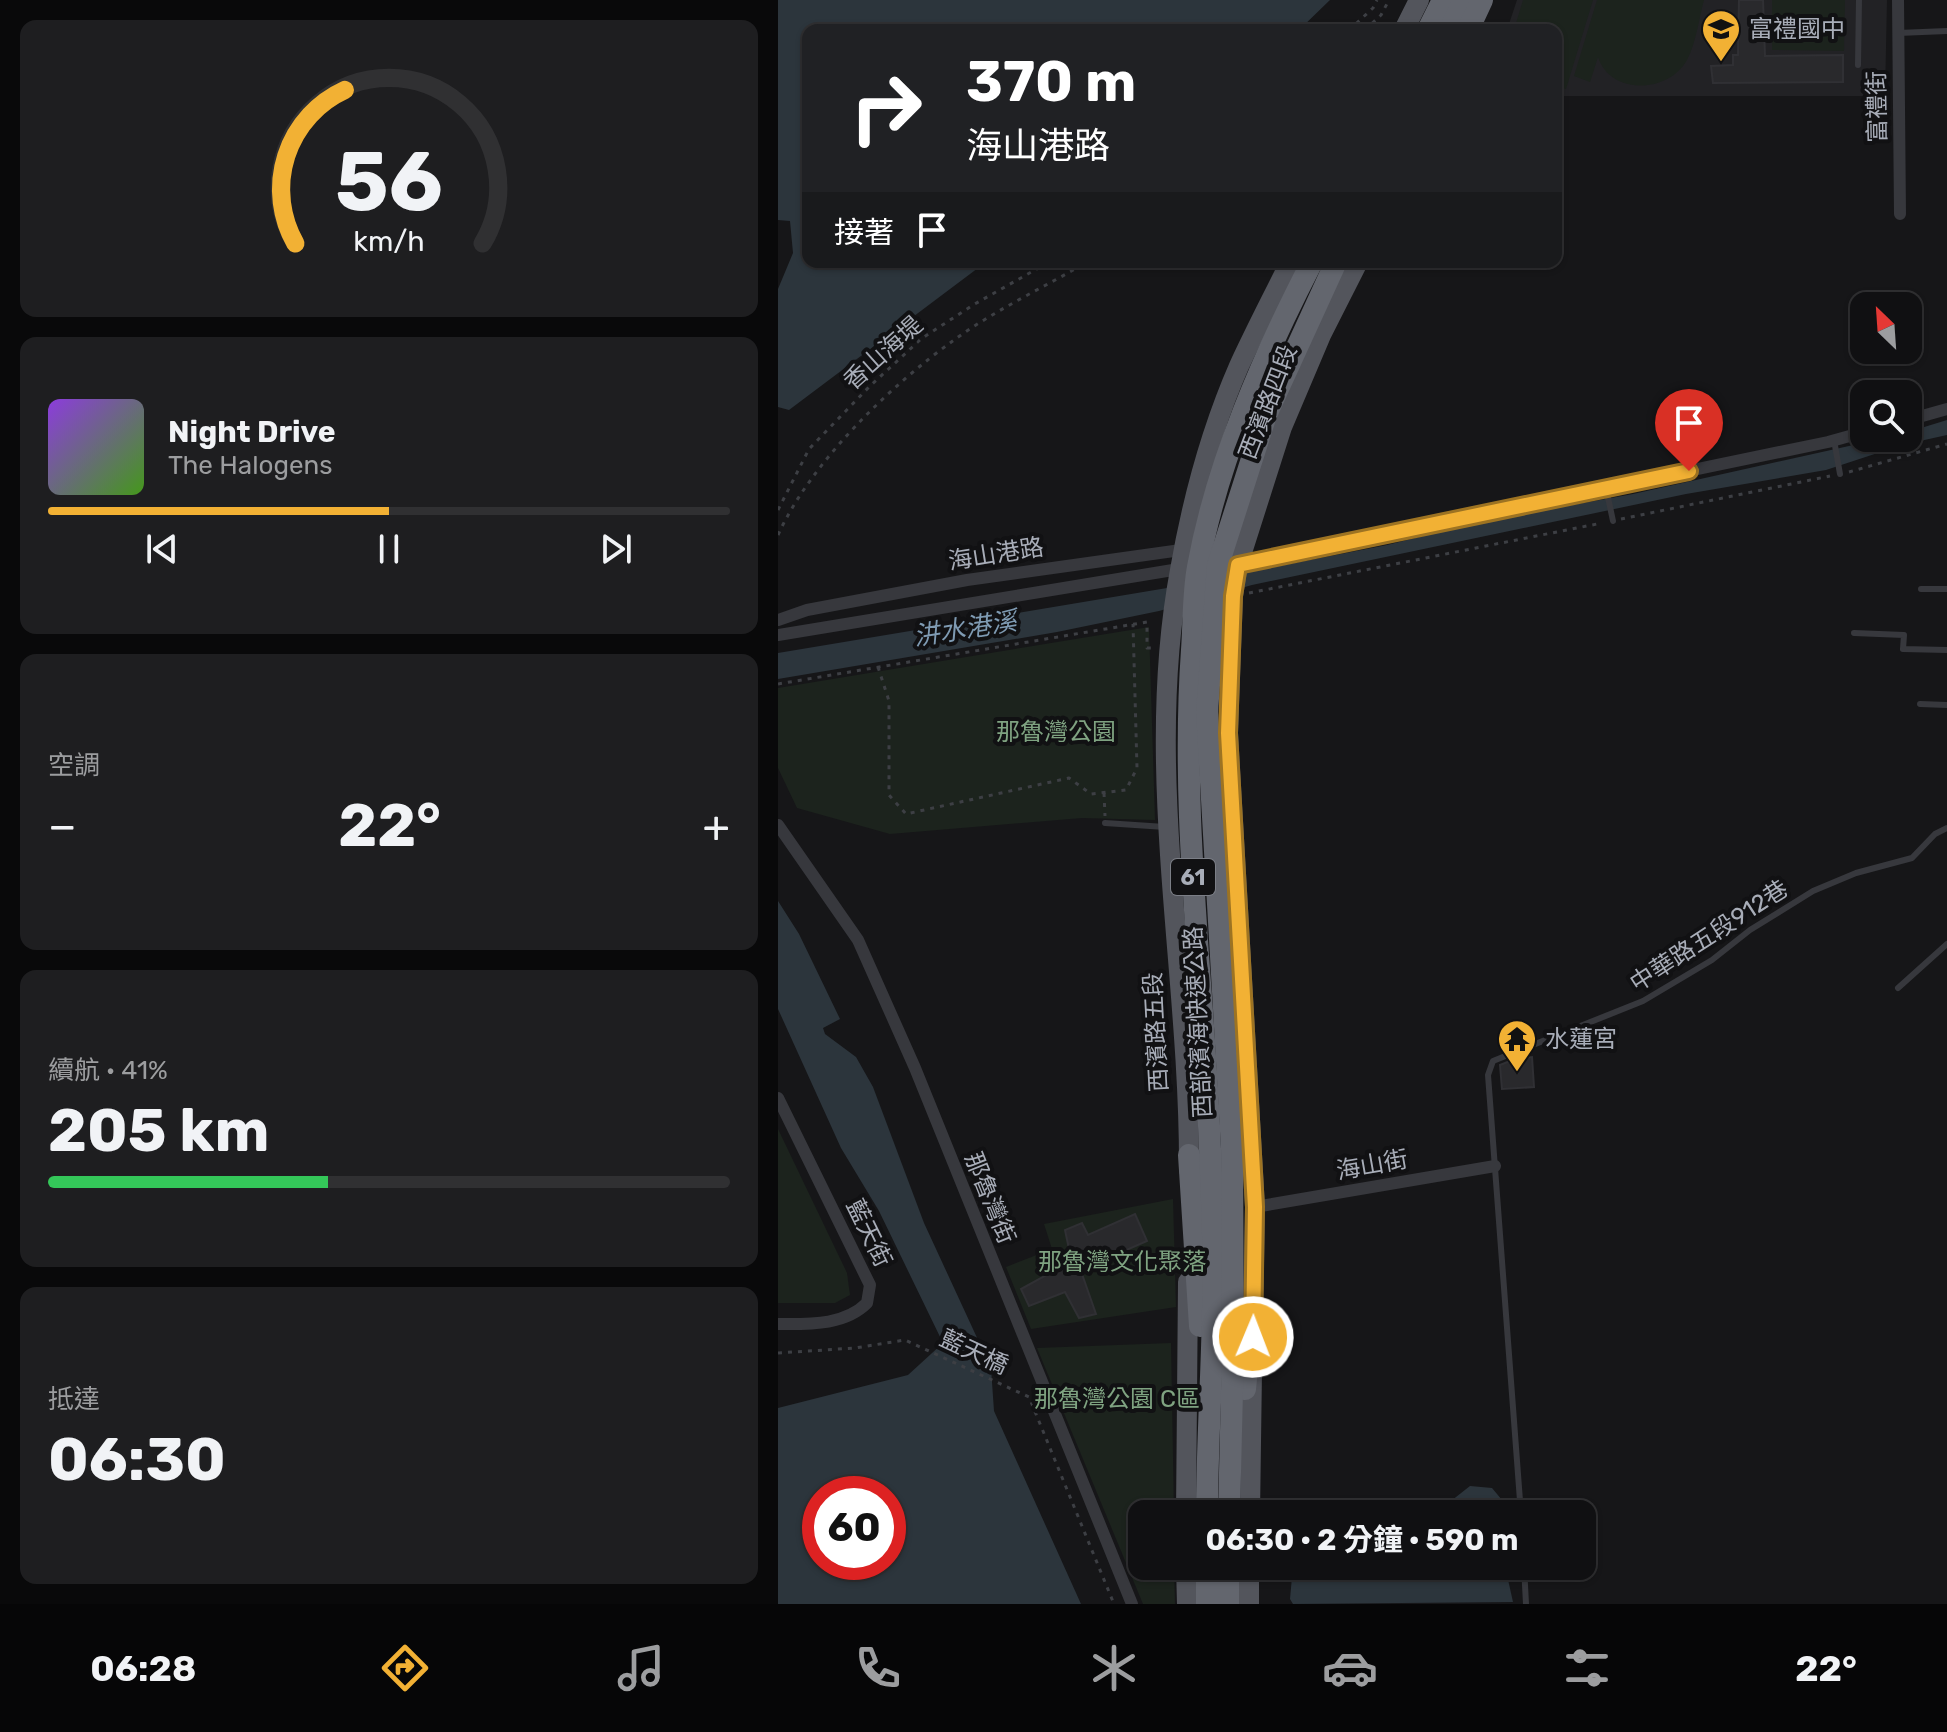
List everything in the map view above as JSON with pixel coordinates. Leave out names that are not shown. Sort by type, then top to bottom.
[{"type":"highway","points":[[1431,24],[1443,0]]},
{"type":"highway","points":[[1453,24],[1464,0]]},
{"type":"highway","points":[[1473,24],[1485,0]]},
{"type":"highway","name":"西部濱海快速公路","points":[[1207,1500],[1213,1308],[1210,1148],[1189,824],[1186,724],[1203,561],[1213,506],[1245,412],[1288,309],[1309,268]]},
{"type":"highway","name":"西部濱海快速公路","points":[[1231,1500],[1232,1148],[1207,712],[1203,561],[1333,268]]},
{"type":"highway","points":[[1189,1155],[1207,1437]]},
{"type":"highway","points":[[1232,1500],[1253,1308]]},
{"type":"highway","points":[[1207,1604],[1221,1580]]},
{"type":"highway","points":[[1228,1580],[1228,1604]]},
{"type":"main road","points":[[1407,24],[1419,0]]},
{"type":"main road","name":"西濱路四段","points":[[1203,561],[1205,459],[1234,381],[1287,268]]},
{"type":"main road","name":"西濱路四段","points":[[1203,561],[1282,427],[1321,335],[1355,268]]},
{"type":"main road","name":"61","points":[[1203,561],[1233,596],[1228,733],[1255,1207],[1250,1500]]},
{"type":"main road","name":"西濱路五段","points":[[1186,1500],[1189,1155],[1168,828],[1167,708],[1172,622],[1203,561]]},
{"type":"main road","points":[[1186,1580],[1187,1604]]},
{"type":"main road","points":[[1235,1580],[1249,1604]]},
{"type":"street","name":"富禮街","points":[[1898,0],[1900,214]]},
{"type":"street","points":[[1922,416],[1947,409]]},
{"type":"street","name":"海山港路","points":[[778,635],[1606,488],[1850,436]]},
{"type":"street","name":"海山港路","points":[[778,620],[807,610],[977,578],[1203,561]]},
{"type":"street","points":[[977,578],[978,600]]},
{"type":"street","name":"那魯灣街","points":[[778,825],[858,940],[915,1068],[1132,1604]]},
{"type":"street","name":"藍天街","points":[[778,1098],[870,1285],[867,1303],[850,1317],[825,1323],[778,1324]]},
{"type":"street","name":"海山街","points":[[1255,1207],[1495,1166]]},
{"type":"lane","points":[[1858,65],[1859,0]]},
{"type":"lane","points":[[1898,33],[1947,31]]},
{"type":"lane","points":[[1834,440],[1840,474]]},
{"type":"lane","points":[[1606,488],[1613,521]]},
{"type":"lane","points":[[1921,589],[1947,589]]},
{"type":"lane","points":[[1854,633],[1904,635],[1903,649],[1947,650]]},
{"type":"lane","points":[[1920,704],[1947,705]]},
{"type":"lane","points":[[1105,823],[1168,828]]},
{"type":"lane","name":"中華路五段912巷","points":[[1495,1166],[1488,1075],[1493,1061],[1643,1001],[1712,960],[1750,930],[1803,896],[1856,873],[1912,858],[1935,834],[1947,828]]},
{"type":"lane","points":[[1898,988],[1947,944]]},
{"type":"lane","points":[[1495,1166],[1520,1500]]},
{"type":"lane","points":[[1525,1580],[1526,1604]]},
{"type":"path","points":[[1356,24],[1377,0]]},
{"type":"path","points":[[1371,24],[1381,15],[1389,0]]},
{"type":"path","name":"香山海堤","points":[[778,510],[809,449],[921,339],[1038,268]]},
{"type":"path","points":[[778,535],[823,464],[890,393],[955,339],[1077,268]]},
{"type":"path","points":[[1233,596],[1840,474],[1947,444]]},
{"type":"path","points":[[778,684],[1147,622],[1147,648],[1160,648]]},
{"type":"path","points":[[878,667],[889,701],[889,795],[906,814],[1069,778],[1091,794],[1126,790],[1137,768],[1133,624]]},
{"type":"path","points":[[1104,793],[1105,823]]},
{"type":"path","name":"藍天橋","points":[[778,1353],[855,1348],[905,1340],[1029,1397],[1114,1604]]},
{"type":"shaded area","name":"富禮國中","points":[[1517,0],[1887,0],[1885,96],[1562,96],[1562,24],[1509,24]]},
{"type":"green space","points":[[1523,0],[1593,0],[1566,89],[1562,88],[1562,24],[1516,24]]},
{"type":"green space","points":[[1597,0],[1704,0],[1687,60],[1667,79],[1640,86],[1614,78],[1604,69],[1598,57],[1590,82],[1574,76]]},
{"type":"green space","points":[[1772,0],[1845,0],[1844,51],[1772,50]]},
{"type":"green space","name":"那魯灣公園","points":[[1149,627],[1155,820],[1082,818],[890,834],[797,808],[778,768],[778,688]]},
{"type":"green space","points":[[778,1129],[847,1273],[850,1295],[835,1303],[778,1303]]},
{"type":"green space","name":"那魯灣文化聚落","points":[[1173,1199],[1176,1307],[1031,1329],[1006,1267],[1052,1249],[1044,1224]]},
{"type":"green space","name":"那魯灣公園 C區","points":[[1171,1343],[1174,1500],[1128,1500],[1128,1568],[1037,1348]]},
{"type":"green space","name":"那魯灣公園 C區","points":[[1133,1580],[1174,1580],[1175,1604],[1143,1604]]},
{"type":"water","points":[[778,0],[1330,0],[1305,24],[802,24],[802,268],[978,268],[789,410],[778,407],[778,289],[793,253],[790,221],[778,220]]},
{"type":"water","points":[[1947,420],[1947,435],[1922,441],[1922,428]]},
{"type":"water","name":"汫水港溪","points":[[1850,446],[1850,452],[1881,452],[1826,470],[1686,494],[1252,585],[1159,611],[1057,632],[778,679],[778,653],[1167,588],[1387,545],[1484,521],[1633,494]]},
{"type":"water","points":[[778,901],[799,934],[840,1019],[823,1028],[825,1034],[856,1057],[873,1087],[924,1223],[991,1368],[994,1411],[1081,1604],[778,1604],[778,1408],[908,1375],[943,1343],[879,1211],[841,1148],[778,1009]]},
{"type":"water","points":[[1470,1486],[1492,1488],[1502,1500],[1452,1500]]},
{"type":"water","points":[[1292,1580],[1508,1580],[1513,1602],[1293,1604],[1290,1599]]},
{"type":"building","points":[[1739,0],[1763,0],[1765,56],[1843,55],[1843,82],[1713,83],[1711,66],[1733,65],[1733,55],[1738,55]]},
{"type":"building","name":"水蓮宮","points":[[1532,1057],[1534,1087],[1502,1089],[1500,1065]]},
{"type":"building","points":[[1135,1214],[1147,1241],[1092,1265],[1082,1274],[1096,1314],[1079,1318],[1065,1292],[1029,1306],[1021,1289],[1061,1267],[1069,1249],[1065,1230],[1082,1223],[1088,1235]]},
{"type":"place","name":"富禮國中","points":[[1721,63]]},
{"type":"place","name":"水蓮宮","points":[[1517,1073]]},
{"type":"route","points":[[1253,1337],[1255,1207],[1228,733],[1233,596],[1238,565],[1689,471]]}]
